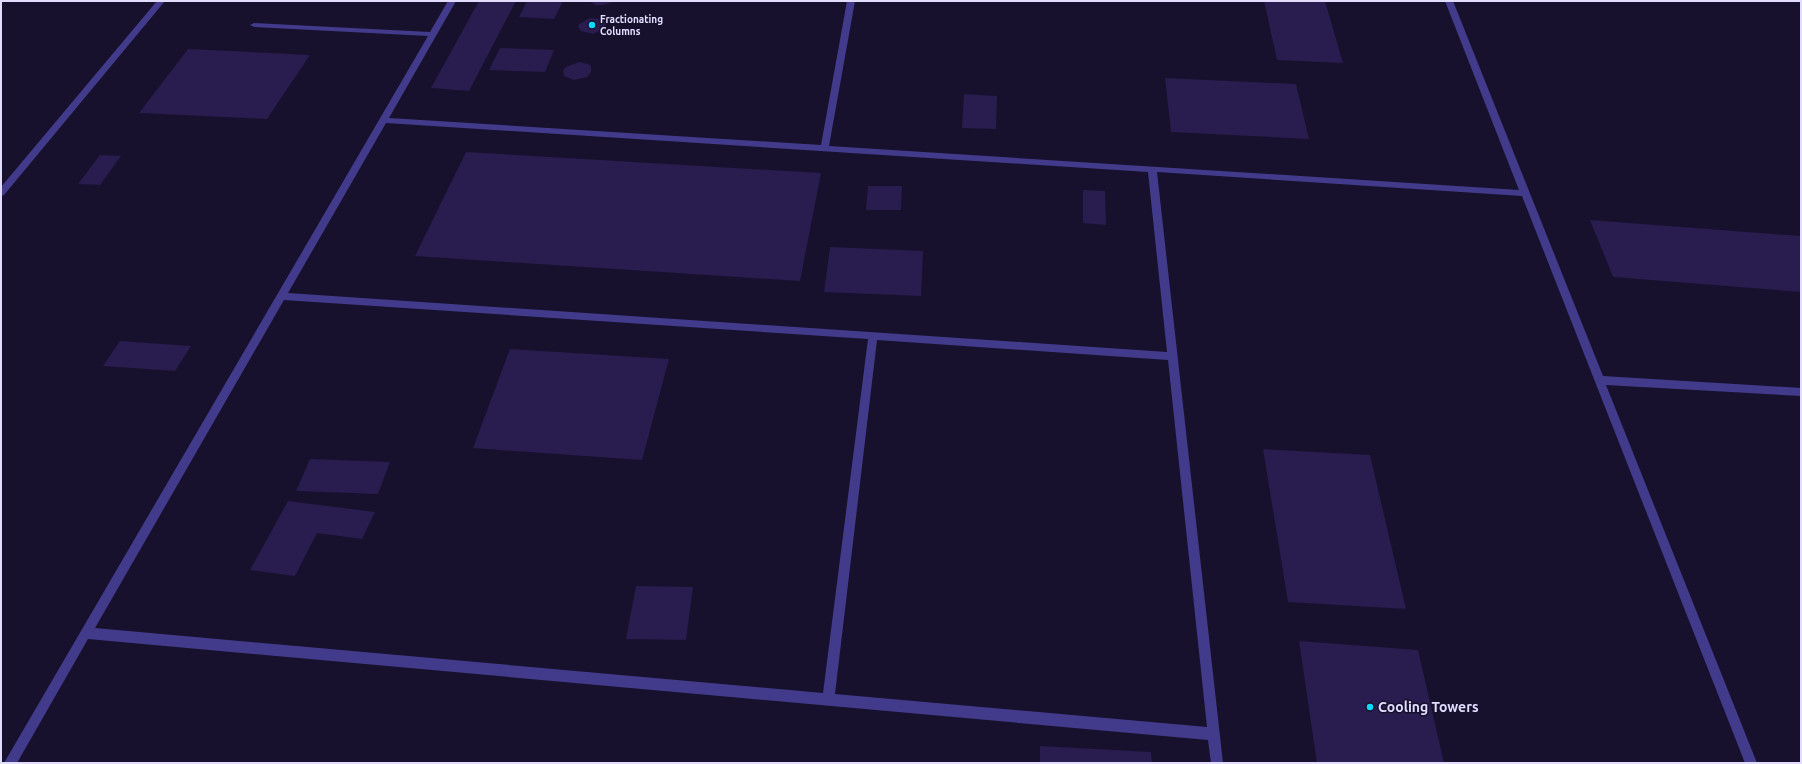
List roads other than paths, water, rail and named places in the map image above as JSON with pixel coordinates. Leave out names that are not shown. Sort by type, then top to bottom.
[{"type":"lane","points":[[1,193],[161,1]]},
{"type":"lane","points":[[10,763],[452,1]]},
{"type":"lane","points":[[824,149],[850,1]]},
{"type":"lane","points":[[1449,1],[1751,763]]},
{"type":"lane","points":[[254,25],[433,34]]},
{"type":"lane","points":[[383,120],[1525,192]]},
{"type":"lane","points":[[1152,169],[1217,763]]},
{"type":"lane","points":[[281,296],[1173,356]]},
{"type":"lane","points":[[828,700],[873,336]]},
{"type":"lane","points":[[1599,380],[1801,392]]},
{"type":"lane","points":[[85,633],[1214,734]]},
{"type":"place","name":"Fractionating Columns","points":[[592,25]]},
{"type":"place","name":"Cooling Towers","points":[[1370,707]]}]
